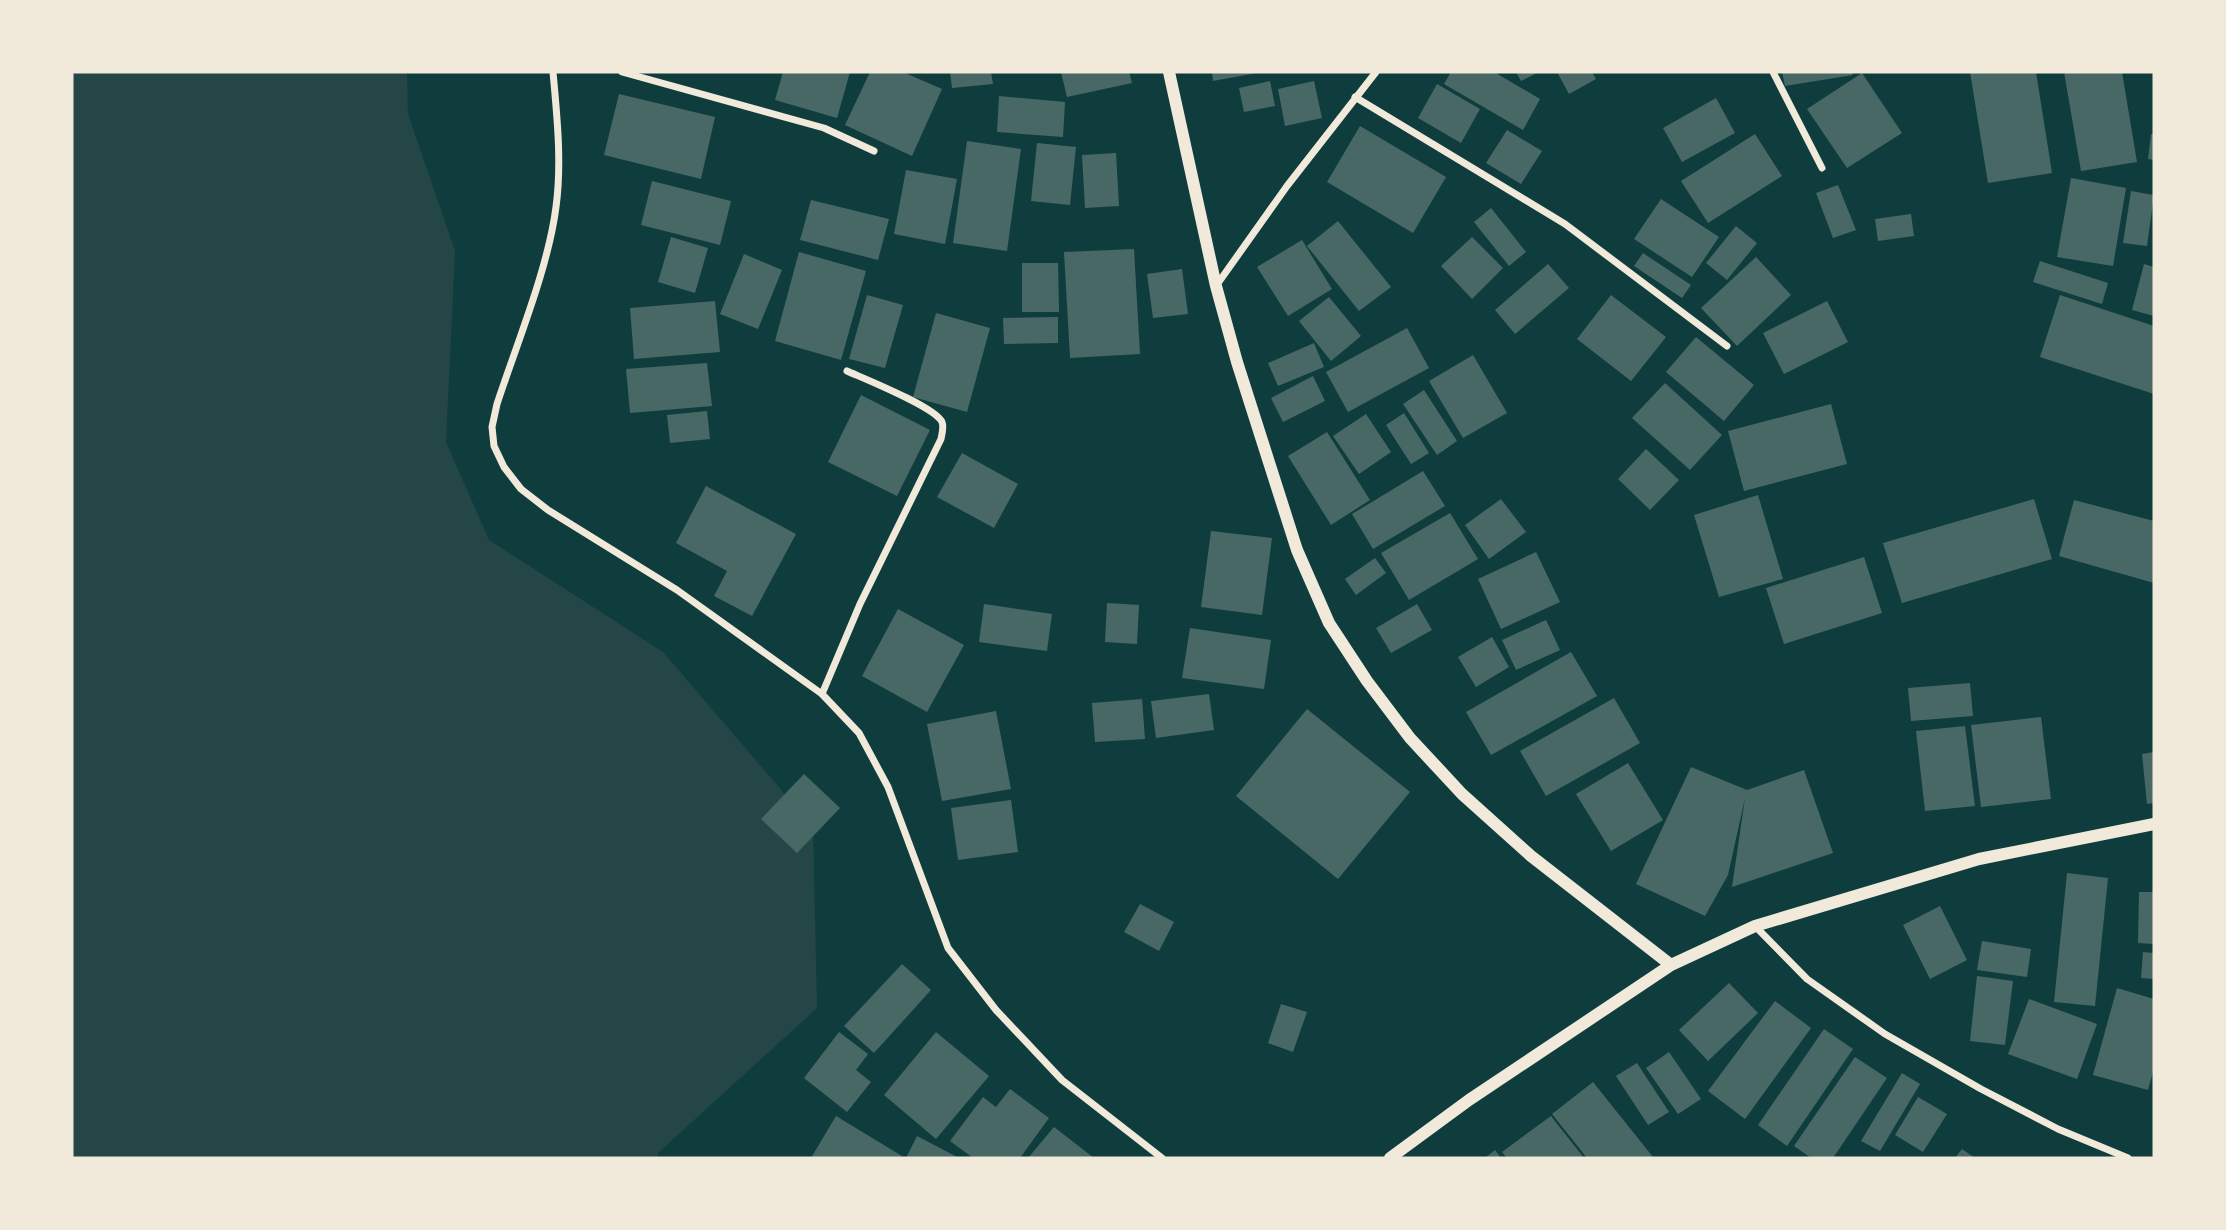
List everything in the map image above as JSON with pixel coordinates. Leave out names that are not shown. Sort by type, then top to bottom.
[{"type":"street","points":[[553,72],[558,128],[556,206],[544,260],[492,427],[494,446],[504,467],[530,496],[677,590],[822,694],[859,733],[888,786],[948,948],[996,1010],[1062,1080],[1162,1158]]},
{"type":"street","points":[[622,72],[824,128],[874,151]]},
{"type":"street","points":[[1170,72],[1216,286],[1272,477],[1297,550],[1329,624],[1410,738],[1462,794],[1531,856],[1671,965]]},
{"type":"street","points":[[1216,286],[1354,97],[1376,72]]},
{"type":"street","points":[[1773,72],[1822,168]]},
{"type":"street","points":[[1354,97],[1565,224],[1727,346]]},
{"type":"street","points":[[822,694],[860,604],[942,439],[943,430],[942,422],[930,410],[847,371]]},
{"type":"street","points":[[1390,1158],[1469,1100],[1671,965],[1755,926],[1979,859],[2154,824]]},
{"type":"street","points":[[1755,926],[1807,979],[1885,1034],[2036,1118],[2127,1158]]},
{"type":"shaded area","points":[[72,72],[407,72],[408,114],[455,251],[446,442],[489,540],[663,652],[813,827],[817,1008],[658,1153],[658,1158],[72,1158]]},
{"type":"building","points":[[783,72],[850,72],[837,118],[775,100]]},
{"type":"building","points":[[870,72],[903,72],[942,89],[912,156],[845,125]]},
{"type":"building","points":[[950,72],[991,72],[993,84],[952,88]]},
{"type":"building","points":[[1061,72],[1129,72],[1132,83],[1067,97]]},
{"type":"building","points":[[1212,72],[1257,72],[1257,73],[1213,81]]},
{"type":"building","points":[[1451,72],[1494,72],[1540,99],[1523,130],[1444,84]]},
{"type":"building","points":[[1516,72],[1539,72],[1521,81]]},
{"type":"building","points":[[1557,72],[1592,72],[1596,79],[1569,94]]},
{"type":"building","points":[[1782,72],[1852,72],[1853,75],[1785,86]]},
{"type":"building","points":[[1970,72],[2036,72],[2052,173],[1988,183]]},
{"type":"building","points":[[2064,72],[2122,72],[2137,162],[2081,171]]},
{"type":"building","points":[[1862,73],[1902,133],[1847,168],[1807,109]]},
{"type":"building","points":[[1270,81],[1275,106],[1244,112],[1239,88]]},
{"type":"building","points":[[1314,81],[1322,118],[1285,126],[1278,89]]},
{"type":"building","points":[[1437,84],[1480,109],[1461,143],[1418,118]]},
{"type":"building","points":[[619,94],[715,117],[701,179],[604,155]]},
{"type":"building","points":[[999,96],[1065,102],[1063,137],[997,132]]},
{"type":"building","points":[[1716,98],[1735,133],[1682,162],[1663,128]]},
{"type":"building","points":[[1360,126],[1446,177],[1413,233],[1327,182]]},
{"type":"building","points":[[1507,130],[1542,151],[1521,184],[1486,163]]},
{"type":"building","points":[[1755,134],[1782,176],[1708,223],[1681,181]]},
{"type":"building","points":[[2151,134],[2154,134],[2154,160],[2148,159]]},
{"type":"building","points":[[967,141],[1021,149],[1007,251],[953,243]]},
{"type":"building","points":[[1037,143],[1076,147],[1070,205],[1031,201]]},
{"type":"building","points":[[1116,153],[1119,206],[1085,208],[1082,155]]},
{"type":"building","points":[[906,170],[957,179],[945,244],[894,234]]},
{"type":"building","points":[[2071,178],[2126,188],[2113,266],[2057,257]]},
{"type":"building","points":[[652,181],[731,201],[720,245],[641,225]]},
{"type":"building","points":[[1838,185],[1856,230],[1833,238],[1816,193]]},
{"type":"building","points":[[2131,191],[2154,195],[2147,246],[2123,243]]},
{"type":"building","points":[[1661,199],[1719,237],[1692,277],[1634,239]]},
{"type":"building","points":[[811,200],[889,219],[878,260],[800,240]]},
{"type":"building","points":[[1491,208],[1526,252],[1509,266],[1474,222]]},
{"type":"building","points":[[1911,214],[1914,236],[1878,241],[1875,219]]},
{"type":"building","points":[[1338,221],[1391,287],[1359,311],[1307,246]]},
{"type":"building","points":[[1736,226],[1757,243],[1727,280],[1706,263]]},
{"type":"building","points":[[671,237],[708,248],[695,293],[658,282]]},
{"type":"building","points":[[1472,237],[1503,268],[1472,299],[1441,266]]},
{"type":"building","points":[[1302,240],[1332,289],[1288,316],[1257,267]]},
{"type":"building","points":[[1134,249],[1140,354],[1070,358],[1064,252]]},
{"type":"building","points":[[799,252],[866,271],[841,360],[775,341]]},
{"type":"building","points":[[1643,253],[1691,285],[1682,298],[1634,266]]},
{"type":"building","points":[[744,254],[782,270],[758,329],[720,314]]},
{"type":"building","points":[[1756,257],[1791,295],[1737,346],[1701,308]]},
{"type":"building","points":[[2040,261],[2108,283],[2102,304],[2033,282]]},
{"type":"building","points":[[1022,263],[1058,263],[1059,312],[1022,312]]},
{"type":"building","points":[[1548,264],[1569,288],[1515,334],[1495,310]]},
{"type":"building","points":[[2144,264],[2154,267],[2154,316],[2132,310]]},
{"type":"building","points":[[1182,269],[1188,314],[1153,318],[1147,274]]},
{"type":"building","points":[[867,295],[903,305],[885,368],[849,359]]},
{"type":"building","points":[[1611,295],[1666,337],[1631,381],[1577,339]]},
{"type":"building","points":[[2060,295],[2154,326],[2154,394],[2040,357]]},
{"type":"building","points":[[1329,297],[1361,336],[1331,361],[1299,321]]},
{"type":"building","points":[[715,301],[720,352],[634,359],[630,308]]},
{"type":"building","points":[[1827,301],[1848,342],[1784,374],[1763,333]]},
{"type":"building","points":[[936,313],[990,328],[967,412],[913,397]]},
{"type":"building","points":[[1058,317],[1058,343],[1004,344],[1003,318]]},
{"type":"building","points":[[1407,328],[1429,368],[1348,412],[1326,372]]},
{"type":"building","points":[[1696,337],[1754,385],[1724,421],[1666,372]]},
{"type":"building","points":[[1314,343],[1324,367],[1278,386],[1268,363]]},
{"type":"building","points":[[1473,355],[1507,413],[1463,438],[1429,381]]},
{"type":"building","points":[[707,363],[712,406],[630,413],[626,369]]},
{"type":"building","points":[[1313,376],[1325,401],[1283,422],[1271,398]]},
{"type":"building","points":[[1665,383],[1722,435],[1690,470],[1632,418]]},
{"type":"building","points":[[1424,390],[1457,441],[1437,455],[1403,404]]},
{"type":"building","points":[[861,395],[930,430],[897,496],[828,462]]},
{"type":"building","points":[[1831,404],[1847,464],[1744,491],[1728,431]]},
{"type":"building","points":[[707,411],[710,439],[670,443],[667,415]]},
{"type":"building","points":[[1404,413],[1429,453],[1411,464],[1386,425]]},
{"type":"building","points":[[1366,414],[1391,452],[1359,474],[1333,436]]},
{"type":"building","points":[[1327,432],[1370,500],[1331,525],[1288,456]]},
{"type":"building","points":[[1646,449],[1679,480],[1650,510],[1618,479]]},
{"type":"building","points":[[962,453],[1018,484],[994,528],[937,497]]},
{"type":"building","points":[[1423,471],[1445,506],[1373,549],[1352,514]]},
{"type":"building","points":[[706,486],[796,534],[752,616],[714,596],[727,571],[676,543]]},
{"type":"building","points":[[1758,495],[1783,579],[1719,597],[1694,515]]},
{"type":"building","points":[[1501,499],[1526,532],[1489,559],[1465,525]]},
{"type":"building","points":[[2034,499],[2052,559],[1902,603],[1883,543]]},
{"type":"building","points":[[2074,500],[2154,521],[2154,583],[2059,556]]},
{"type":"building","points":[[1450,513],[1478,559],[1409,600],[1381,553]]},
{"type":"building","points":[[1211,531],[1272,538],[1262,615],[1201,607]]},
{"type":"building","points":[[1536,552],[1560,602],[1501,629],[1478,579]]},
{"type":"building","points":[[1864,557],[1882,613],[1784,644],[1766,588]]},
{"type":"building","points":[[1375,558],[1386,573],[1356,595],[1345,579]]},
{"type":"building","points":[[1107,603],[1139,605],[1137,644],[1105,642]]},
{"type":"building","points":[[984,604],[1052,614],[1047,651],[979,642]]},
{"type":"building","points":[[1417,604],[1432,630],[1391,653],[1376,628]]},
{"type":"building","points":[[898,609],[964,645],[927,712],[862,676]]},
{"type":"building","points":[[1546,620],[1560,650],[1516,670],[1502,640]]},
{"type":"building","points":[[1190,628],[1271,640],[1264,689],[1182,678]]},
{"type":"building","points":[[1492,637],[1509,667],[1476,687],[1458,657]]},
{"type":"building","points":[[1571,652],[1597,696],[1491,755],[1466,712]]},
{"type":"building","points":[[1970,683],[1973,716],[1911,721],[1908,688]]},
{"type":"building","points":[[1209,694],[1214,730],[1156,738],[1151,701]]},
{"type":"building","points":[[1614,698],[1640,743],[1546,796],[1520,751]]},
{"type":"building","points":[[1142,699],[1145,739],[1095,742],[1092,703]]},
{"type":"building","points":[[1307,709],[1410,792],[1338,879],[1236,796]]},
{"type":"building","points":[[996,711],[1011,789],[942,801],[927,724]]},
{"type":"building","points":[[2041,717],[2051,799],[1981,807],[1971,725]]},
{"type":"building","points":[[1965,726],[1975,806],[1925,811],[1916,731]]},
{"type":"building","points":[[2154,752],[2154,803],[2147,804],[2142,754]]},
{"type":"building","points":[[1628,763],[1663,820],[1611,851],[1576,794]]},
{"type":"building","points":[[1691,767],[1747,790],[1804,770],[1833,853],[1732,887],[1745,798],[1728,875],[1705,916],[1636,884]]},
{"type":"building","points":[[804,774],[840,808],[797,853],[761,819]]},
{"type":"building","points":[[1011,800],[1018,852],[958,860],[951,808]]},
{"type":"building","points":[[2067,873],[2108,878],[2095,1006],[2054,1002]]},
{"type":"building","points":[[2139,892],[2154,892],[2154,944],[2138,943]]},
{"type":"building","points":[[1140,904],[1174,922],[1159,951],[1124,932]]},
{"type":"building","points":[[1940,906],[1967,960],[1930,979],[1903,925]]},
{"type":"building","points":[[1982,941],[2031,949],[2027,977],[1977,970]]},
{"type":"building","points":[[2143,952],[2154,953],[2154,979],[2141,978]]},
{"type":"building","points":[[902,964],[931,990],[874,1053],[844,1026]]},
{"type":"building","points":[[1977,976],[2013,981],[2005,1045],[1970,1041]]},
{"type":"building","points":[[1729,983],[1758,1013],[1708,1061],[1679,1030]]},
{"type":"building","points":[[2117,988],[2154,999],[2154,1068],[2148,1090],[2093,1075]]},
{"type":"building","points":[[2029,999],[2097,1024],[2077,1079],[2008,1054]]},
{"type":"building","points":[[1775,1001],[1811,1028],[1745,1119],[1708,1091]]},
{"type":"building","points":[[1281,1004],[1307,1012],[1293,1052],[1268,1043]]},
{"type":"building","points":[[1824,1029],[1853,1049],[1787,1146],[1758,1125]]},
{"type":"building","points":[[839,1032],[868,1054],[856,1070],[871,1082],[847,1112],[804,1078]]},
{"type":"building","points":[[936,1032],[989,1076],[936,1139],[884,1095]]},
{"type":"building","points":[[1669,1052],[1701,1099],[1678,1114],[1646,1068]]},
{"type":"building","points":[[1855,1057],[1887,1078],[1833,1158],[1811,1158],[1794,1146]]},
{"type":"building","points":[[1637,1063],[1669,1112],[1648,1125],[1616,1076]]},
{"type":"building","points":[[1902,1073],[1920,1084],[1880,1151],[1861,1141]]},
{"type":"building","points":[[1593,1082],[1652,1158],[1587,1158],[1552,1114]]},
{"type":"building","points":[[1010,1089],[1049,1118],[1020,1158],[973,1158],[950,1141],[983,1097],[996,1107]]},
{"type":"building","points":[[1918,1097],[1947,1114],[1923,1152],[1895,1135]]},
{"type":"building","points":[[836,1116],[902,1156],[811,1158]]},
{"type":"building","points":[[1551,1116],[1584,1158],[1507,1158],[1502,1152]]},
{"type":"building","points":[[1054,1127],[1094,1158],[1028,1158]]},
{"type":"building","points":[[917,1136],[959,1158],[906,1158]]},
{"type":"building","points":[[1962,1149],[1975,1158],[1955,1158]]},
{"type":"building","points":[[1495,1150],[1501,1158],[1485,1158]]}]
